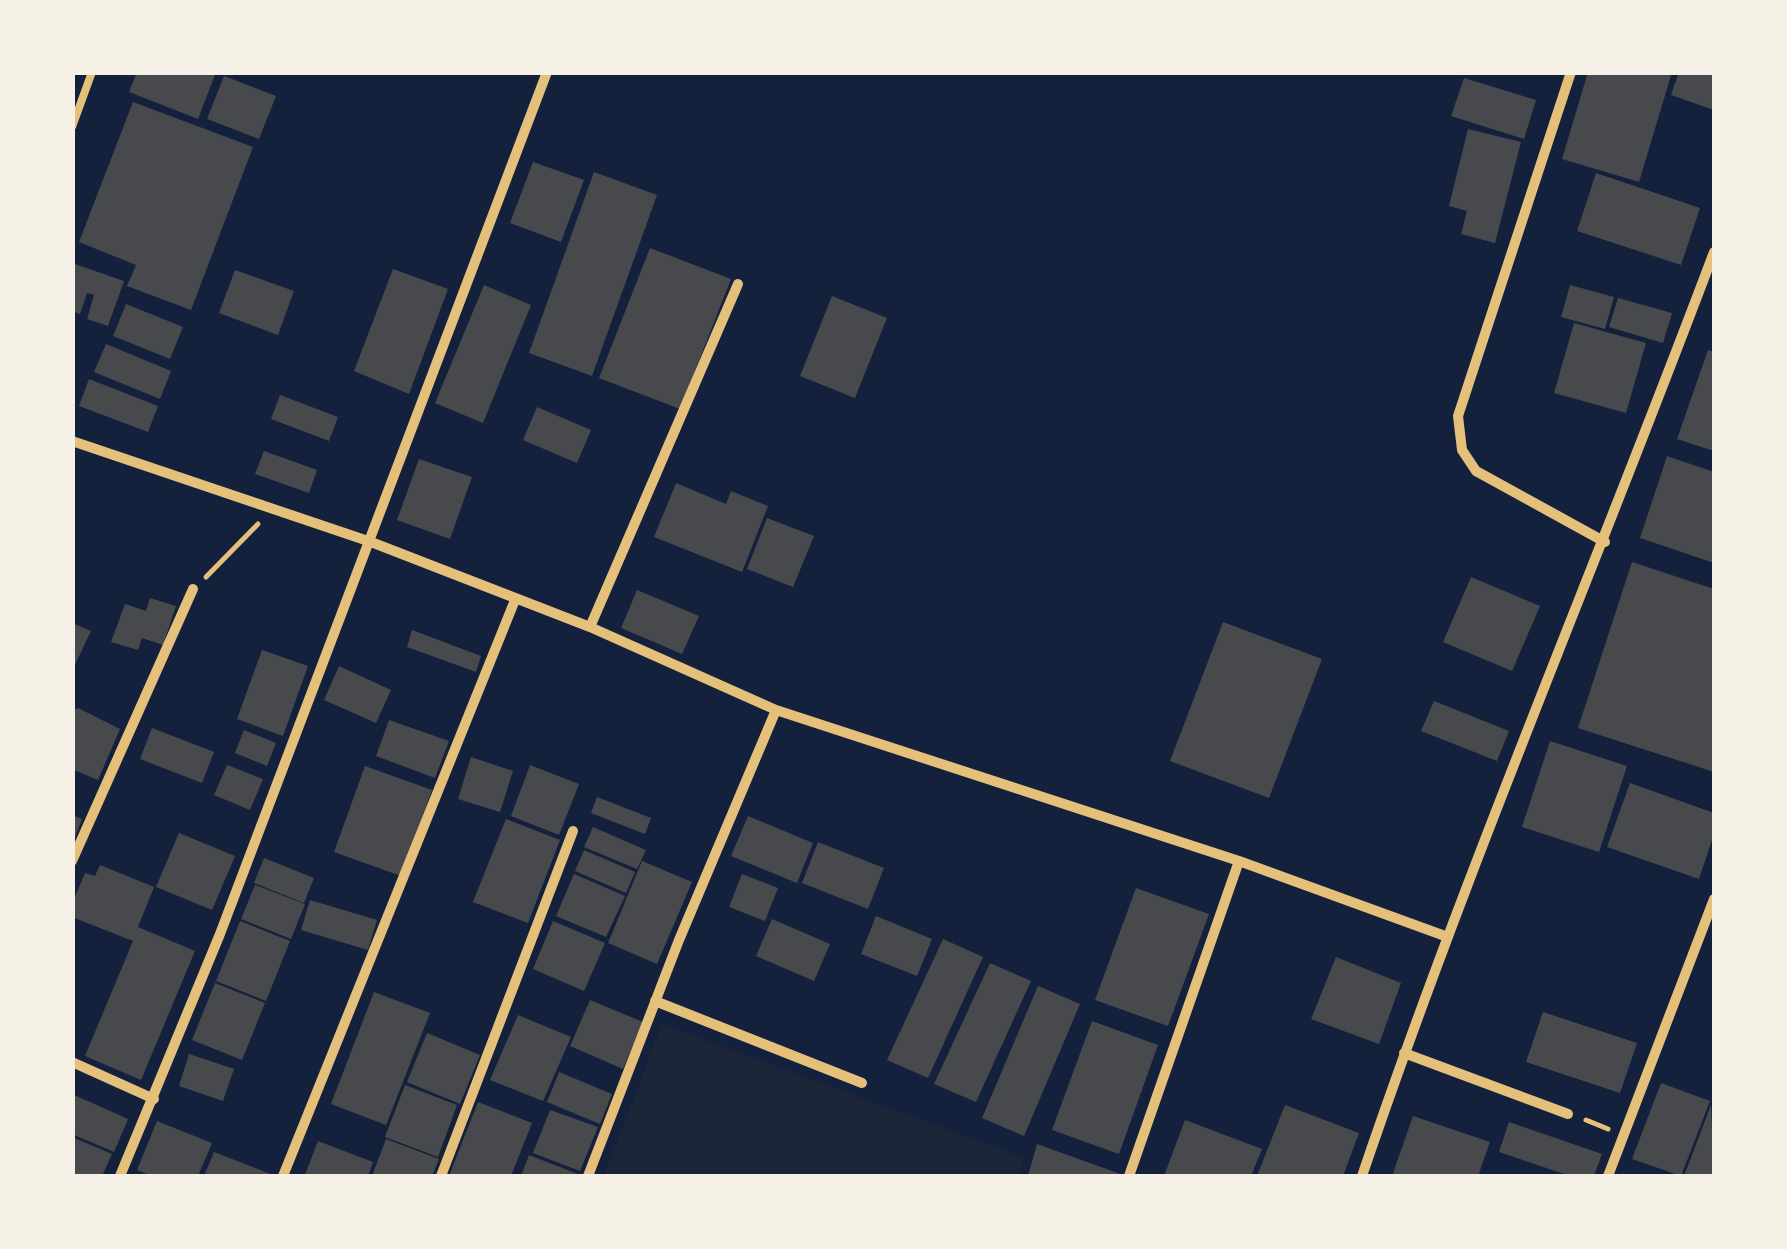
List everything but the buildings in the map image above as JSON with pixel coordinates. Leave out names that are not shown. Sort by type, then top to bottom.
[{"type":"street","points":[[120,1176],[154,1099],[371,542],[547,72]]},
{"type":"street","points":[[1571,72],[1458,416],[1462,450],[1476,471],[1605,542]]},
{"type":"street","points":[[1362,1176],[1446,936],[1605,542],[1714,252]]},
{"type":"street","points":[[590,627],[738,284]]},
{"type":"street","points":[[72,441],[371,542],[590,627],[776,710],[1239,861],[1446,936]]},
{"type":"street","points":[[72,861],[194,590]]},
{"type":"street","points":[[283,1176],[515,600]]},
{"type":"street","points":[[588,1176],[654,1001],[776,710]]},
{"type":"street","points":[[441,1176],[573,831]]},
{"type":"street","points":[[1129,1176],[1239,861]]},
{"type":"street","points":[[1608,1176],[1714,899]]},
{"type":"street","points":[[654,1001],[862,1083]]},
{"type":"street","points":[[1404,1053],[1568,1114]]},
{"type":"street","points":[[72,1062],[154,1099]]},
{"type":"lane","points":[[72,128],[92,72]]},
{"type":"path","points":[[194,590],[272,509]]},
{"type":"path","points":[[1568,1114],[1625,1135]]},
{"type":"shaded area","points":[[662,1024],[1025,1158],[1018,1176],[604,1176]]}]
